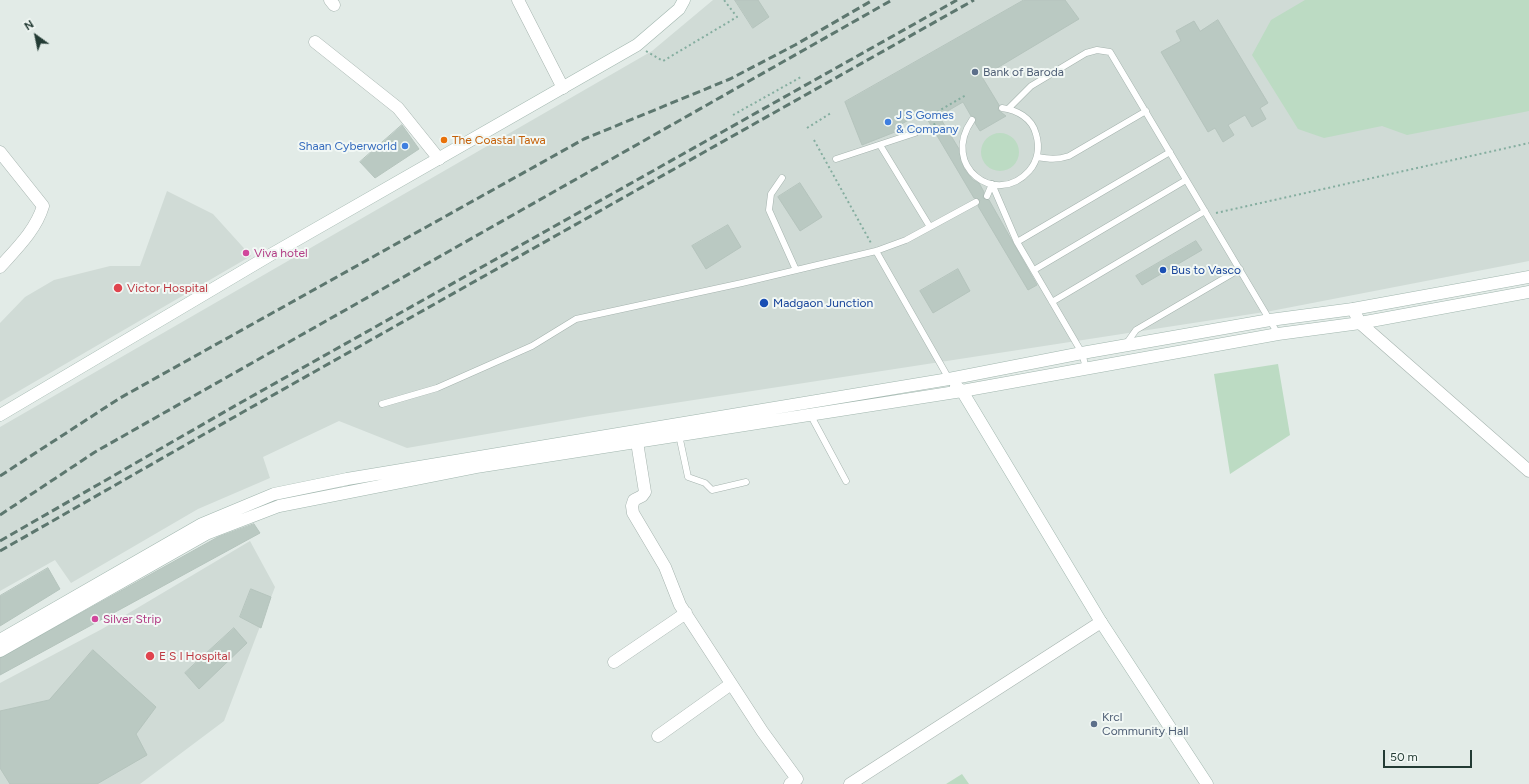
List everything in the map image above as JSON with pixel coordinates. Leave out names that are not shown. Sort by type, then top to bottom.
[{"type":"main road","points":[[518,0],[563,88]]},
{"type":"main road","points":[[0,415],[272,254],[637,45],[679,8],[684,0]]},
{"type":"main road","points":[[315,42],[398,108],[439,159]]},
{"type":"main road","points":[[0,152],[43,206],[40,218],[0,268]]},
{"type":"main road","points":[[0,640],[202,524],[274,494],[453,460],[949,378],[1125,345],[1270,320],[1353,309],[1529,277]]},
{"type":"main road","points":[[0,651],[206,534],[279,506],[476,467],[962,391],[1278,334],[1360,323],[1529,292]]},
{"type":"main road","points":[[1353,309],[1360,323],[1529,471]]},
{"type":"main road","points":[[949,378],[962,391],[1101,622],[1208,784]]},
{"type":"main road","points":[[895,387],[898,401]]},
{"type":"main road","points":[[637,442],[645,492],[642,496],[634,500],[632,506],[633,513],[665,567],[680,605],[796,782]]},
{"type":"main road","points":[[614,662],[686,613]]},
{"type":"main road","points":[[850,784],[1101,622]]},
{"type":"main road","points":[[658,736],[731,684]]},
{"type":"lane","points":[[972,120],[966,129],[962,140],[962,152],[965,163],[971,173],[981,180],[992,184],[1003,185],[1020,179],[1032,167],[1037,157],[1037,138],[1030,121],[1020,113],[1005,108],[1031,86],[1086,53],[1097,50],[1110,52],[1278,334]]},
{"type":"lane","points":[[1037,157],[1059,159],[1068,156],[1146,111]]},
{"type":"lane","points":[[836,160],[915,133]]},
{"type":"lane","points":[[880,145],[930,227]]},
{"type":"lane","points":[[1017,242],[1170,152]]},
{"type":"lane","points":[[782,178],[771,194],[769,210],[796,270]]},
{"type":"lane","points":[[1034,270],[1186,180]]},
{"type":"lane","points":[[986,196],[992,184]]},
{"type":"lane","points":[[992,184],[1017,242],[1082,353],[1086,368]]},
{"type":"lane","points":[[382,404],[437,388],[532,346],[576,319],[876,251],[906,240],[976,202]]},
{"type":"lane","points":[[1052,302],[1206,213]]},
{"type":"lane","points":[[876,251],[949,378]]},
{"type":"lane","points":[[1125,345],[1136,330],[1240,269]]},
{"type":"lane","points":[[810,414],[846,481]]},
{"type":"lane","points":[[679,435],[688,477],[705,483],[712,490],[746,482]]},
{"type":"path","points":[[637,45],[663,62],[737,17],[724,0]]},
{"type":"path","points":[[733,115],[801,78]]},
{"type":"path","points":[[937,112],[966,95]]},
{"type":"path","points":[[807,128],[831,113]]},
{"type":"path","points":[[929,127],[937,123]]},
{"type":"path","points":[[814,140],[876,251]]},
{"type":"path","points":[[1206,213],[1529,143]]},
{"type":"shaded area","name":"Madgaon Junction","points":[[713,0],[1529,0],[1529,261],[1271,311],[590,416],[407,448],[339,421],[263,457],[270,478],[198,509],[71,583],[55,560],[0,591],[0,427],[652,51]]},
{"type":"shaded area","name":"Victor Hospital","points":[[167,191],[213,214],[251,256],[0,402],[0,323],[25,297],[54,280],[110,266],[140,266]]},
{"type":"shaded area","name":"E S I Hospital","points":[[250,541],[275,587],[224,721],[140,784],[0,784],[0,683],[102,629]]},
{"type":"green space","points":[[1305,0],[1529,0],[1529,111],[1407,135],[1382,126],[1324,138],[1298,129],[1252,55],[1271,20]]},
{"type":"green space","points":[[996,133],[1004,133],[1014,138],[1018,145],[1018,159],[1014,166],[1004,171],[996,171],[986,166],[984,163],[981,156],[981,148],[986,138],[989,136]]},
{"type":"green space","points":[[1278,364],[1290,435],[1230,474],[1214,374]]},
{"type":"green space","points":[[962,774],[969,784],[946,784]]},
{"type":"building","points":[[735,0],[758,0],[769,17],[753,28]]},
{"type":"building","points":[[1024,0],[1065,0],[1079,19],[982,77],[999,105],[998,110],[1006,116],[980,131],[975,123],[976,118],[971,116],[963,102],[939,116],[959,149],[964,169],[973,180],[979,183],[984,192],[983,198],[989,200],[1037,285],[1028,290],[978,206],[980,200],[974,198],[923,112],[898,126],[900,130],[862,145],[845,102]]},
{"type":"building","points":[[1218,20],[1268,103],[1260,108],[1266,119],[1252,127],[1245,115],[1228,125],[1234,135],[1223,142],[1215,128],[1208,132],[1161,52],[1181,41],[1176,31],[1194,21],[1200,31]]},
{"type":"building","points":[[402,125],[419,149],[375,178],[360,162]]},
{"type":"building","points":[[800,183],[822,217],[800,231],[778,197]]},
{"type":"building","points":[[728,225],[741,247],[706,269],[692,246]]},
{"type":"building","points":[[1196,241],[1202,250],[1142,285],[1136,276]]},
{"type":"building","points":[[958,269],[970,291],[933,313],[920,291]]},
{"type":"building","points":[[254,524],[260,533],[0,675],[0,658],[218,537]]},
{"type":"building","points":[[48,568],[60,589],[0,626],[0,596]]},
{"type":"building","points":[[251,589],[271,597],[261,628],[240,617]]},
{"type":"building","points":[[234,628],[247,643],[199,689],[185,673]]},
{"type":"building","points":[[93,650],[156,707],[136,734],[147,755],[97,784],[10,784],[0,768],[0,711],[49,700]]},
{"type":"railway","points":[[0,476],[120,398],[584,139],[730,79],[795,45],[873,0]]},
{"type":"railway","points":[[0,515],[95,452],[892,0]]},
{"type":"railway","points":[[0,541],[240,403],[957,0]]},
{"type":"railway","points":[[0,551],[243,412],[974,0]]},
{"type":"place","name":"Bank of Baroda","points":[[975,72]]},
{"type":"place","name":"J S Gomes & Company","points":[[888,122]]},
{"type":"place","name":"The Coastal Tawa","points":[[444,140]]},
{"type":"place","name":"Shaan Cyberworld","points":[[405,146]]},
{"type":"place","name":"Viva hotel","points":[[246,253]]},
{"type":"place","name":"Bus to Vasco","points":[[1163,270]]},
{"type":"place","name":"Victor Hospital","points":[[118,288]]},
{"type":"place","name":"Madgaon Junction","points":[[764,303]]},
{"type":"place","name":"Silver Strip","points":[[95,619]]},
{"type":"place","name":"E S I Hospital","points":[[150,656]]},
{"type":"place","name":"Krcl Community Hall","points":[[1094,724]]}]
